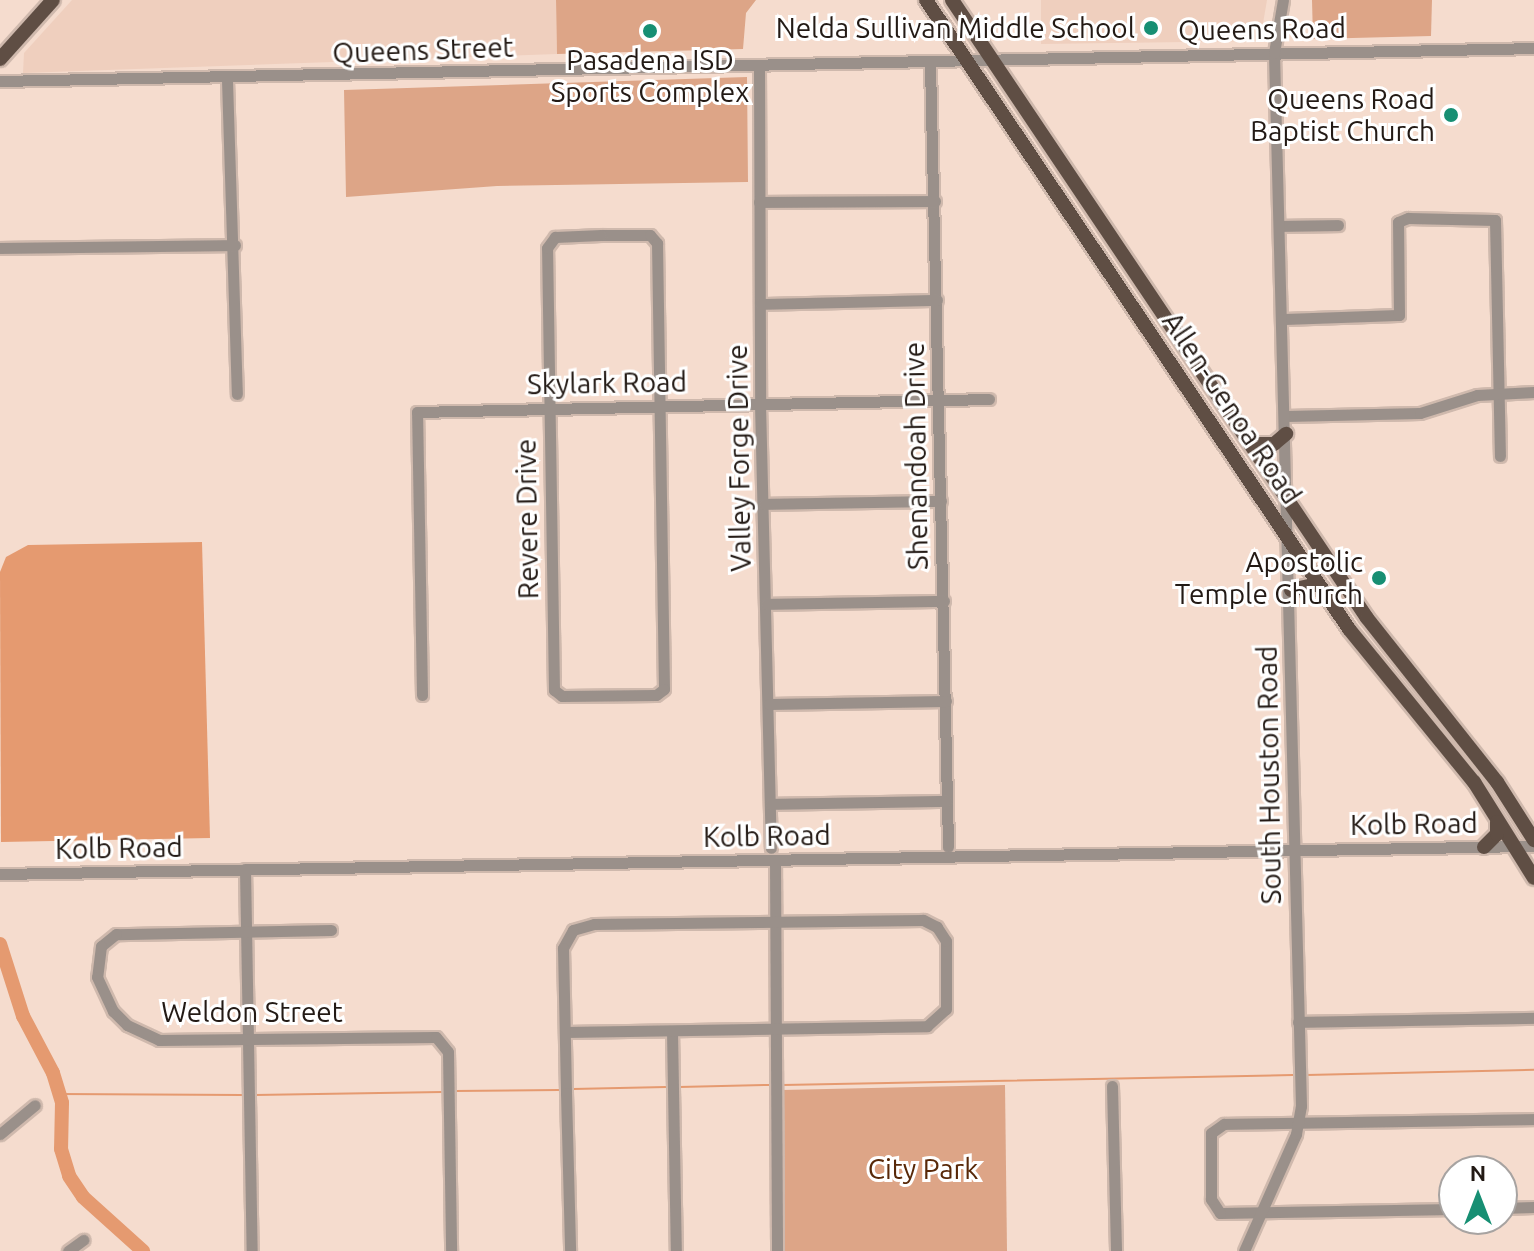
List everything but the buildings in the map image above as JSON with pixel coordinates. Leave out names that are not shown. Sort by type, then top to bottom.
[{"type":"main road","points":[[0,59],[53,0]]},
{"type":"main road","name":"Allen-Genoa Road","points":[[926,0],[1349,629],[1474,782],[1534,878]]},
{"type":"main road","name":"Allen-Genoa Road","points":[[952,0],[1287,493],[1367,618],[1450,720],[1533,840]]},
{"type":"main road","points":[[1075,218],[1093,205]]},
{"type":"main road","points":[[1193,396],[1212,385]]},
{"type":"main road","points":[[1253,444],[1274,444],[1286,434]]},
{"type":"main road","points":[[1242,467],[1259,485],[1287,493]]},
{"type":"main road","points":[[1290,542],[1310,547],[1331,563]]},
{"type":"main road","points":[[1291,590],[1318,584]]},
{"type":"main road","points":[[1349,629],[1367,618]]},
{"type":"main road","points":[[1434,734],[1450,720]]},
{"type":"main road","points":[[1484,847],[1497,834],[1497,821]]},
{"type":"street","name":"South Houston Road","points":[[1244,1251],[1257,1214],[1299,1122],[1290,542],[1274,53],[1283,0]]},
{"type":"street","name":"Queens Road","points":[[992,59],[1534,48]]},
{"type":"street","name":"Queens Street","points":[[0,81],[227,80],[968,63],[992,59]]},
{"type":"street","name":"Shenandoah Drive","points":[[930,64],[948,847]]},
{"type":"street","name":"Valley Forge Drive","points":[[759,67],[760,404],[775,922],[777,1251]]},
{"type":"street","points":[[227,80],[235,245],[237,394]]},
{"type":"street","points":[[759,202],[935,201]]},
{"type":"street","points":[[1283,319],[1399,315],[1398,222],[1408,218],[1491,218],[1497,226],[1500,456]]},
{"type":"street","points":[[1281,226],[1338,225]]},
{"type":"street","name":"Revere Drive","points":[[650,235],[657,243],[659,406],[664,689],[656,695],[562,696],[554,690],[549,408],[548,242],[555,237],[650,235]]},
{"type":"street","points":[[0,248],[235,245]]},
{"type":"street","points":[[760,304],[937,300]]},
{"type":"street","points":[[1286,416],[1420,413],[1499,393],[1534,392]]},
{"type":"street","name":"Skylark Road","points":[[422,695],[417,412],[989,399]]},
{"type":"street","points":[[764,504],[941,501]]},
{"type":"street","points":[[766,604],[944,601]]},
{"type":"street","points":[[769,704],[946,701]]},
{"type":"street","points":[[770,804],[947,801]]},
{"type":"street","name":"Kolb Road","points":[[0,874],[773,854],[1484,847],[1533,840]]},
{"type":"street","points":[[245,869],[252,1251]]},
{"type":"street","points":[[565,1032],[776,1030],[935,1023],[946,1009],[946,941],[937,927],[923,920],[594,924],[573,930],[563,948],[570,1251]]},
{"type":"street","name":"Weldon Street","points":[[331,930],[116,934],[101,946],[97,977],[113,1011],[141,1034],[186,1041],[426,1035],[443,1044],[448,1052],[451,1251]]},
{"type":"street","points":[[1298,1022],[1534,1018]]},
{"type":"street","points":[[672,1031],[676,1251]]},
{"type":"street","points":[[1112,1086],[1116,1251]]},
{"type":"street","points":[[0,1134],[35,1105]]},
{"type":"street","points":[[1438,1209],[1220,1213],[1211,1199],[1209,1140],[1215,1126],[1534,1119]]},
{"type":"street","points":[[68,1251],[83,1240]]},
{"type":"shaded area","points":[[72,0],[556,0],[557,54],[23,73],[24,53]]},
{"type":"shaded area","name":"Nelda Sullivan Middle School","points":[[1041,0],[1267,0],[1260,41],[1041,44]]},
{"type":"shaded area","points":[[202,542],[210,838],[1,842],[0,572],[6,557],[28,545]]},
{"type":"green space","name":"Pasadena ISD Sports Complex","points":[[556,0],[756,0],[746,13],[743,49],[557,54]]},
{"type":"green space","points":[[1312,0],[1432,0],[1431,36],[1313,39]]},
{"type":"green space","points":[[747,77],[748,182],[497,186],[346,197],[344,90]]},
{"type":"green space","name":"City Park","points":[[1005,1085],[1007,1251],[784,1251],[782,1090]]},
{"type":"waterway","points":[[0,944],[23,1016],[53,1073],[62,1103],[61,1149],[69,1176],[83,1197],[143,1251]]},
{"type":"waterway","points":[[1307,1075],[1534,1070]]},
{"type":"waterway","points":[[783,1085],[1293,1075]]},
{"type":"waterway","points":[[679,1087],[769,1085]]},
{"type":"waterway","points":[[573,1089],[666,1087]]},
{"type":"waterway","points":[[455,1091],[559,1090]]},
{"type":"waterway","points":[[255,1095],[442,1092]]},
{"type":"waterway","points":[[59,1094],[242,1095]]},
{"type":"place","name":"Nelda Sullivan Middle School","points":[[1151,28]]},
{"type":"place","name":"Pasadena ISD Sports Complex","points":[[650,31]]},
{"type":"place","name":"Queens Road Baptist Church","points":[[1451,115]]},
{"type":"place","name":"Apostolic Temple Church","points":[[1379,578]]}]
